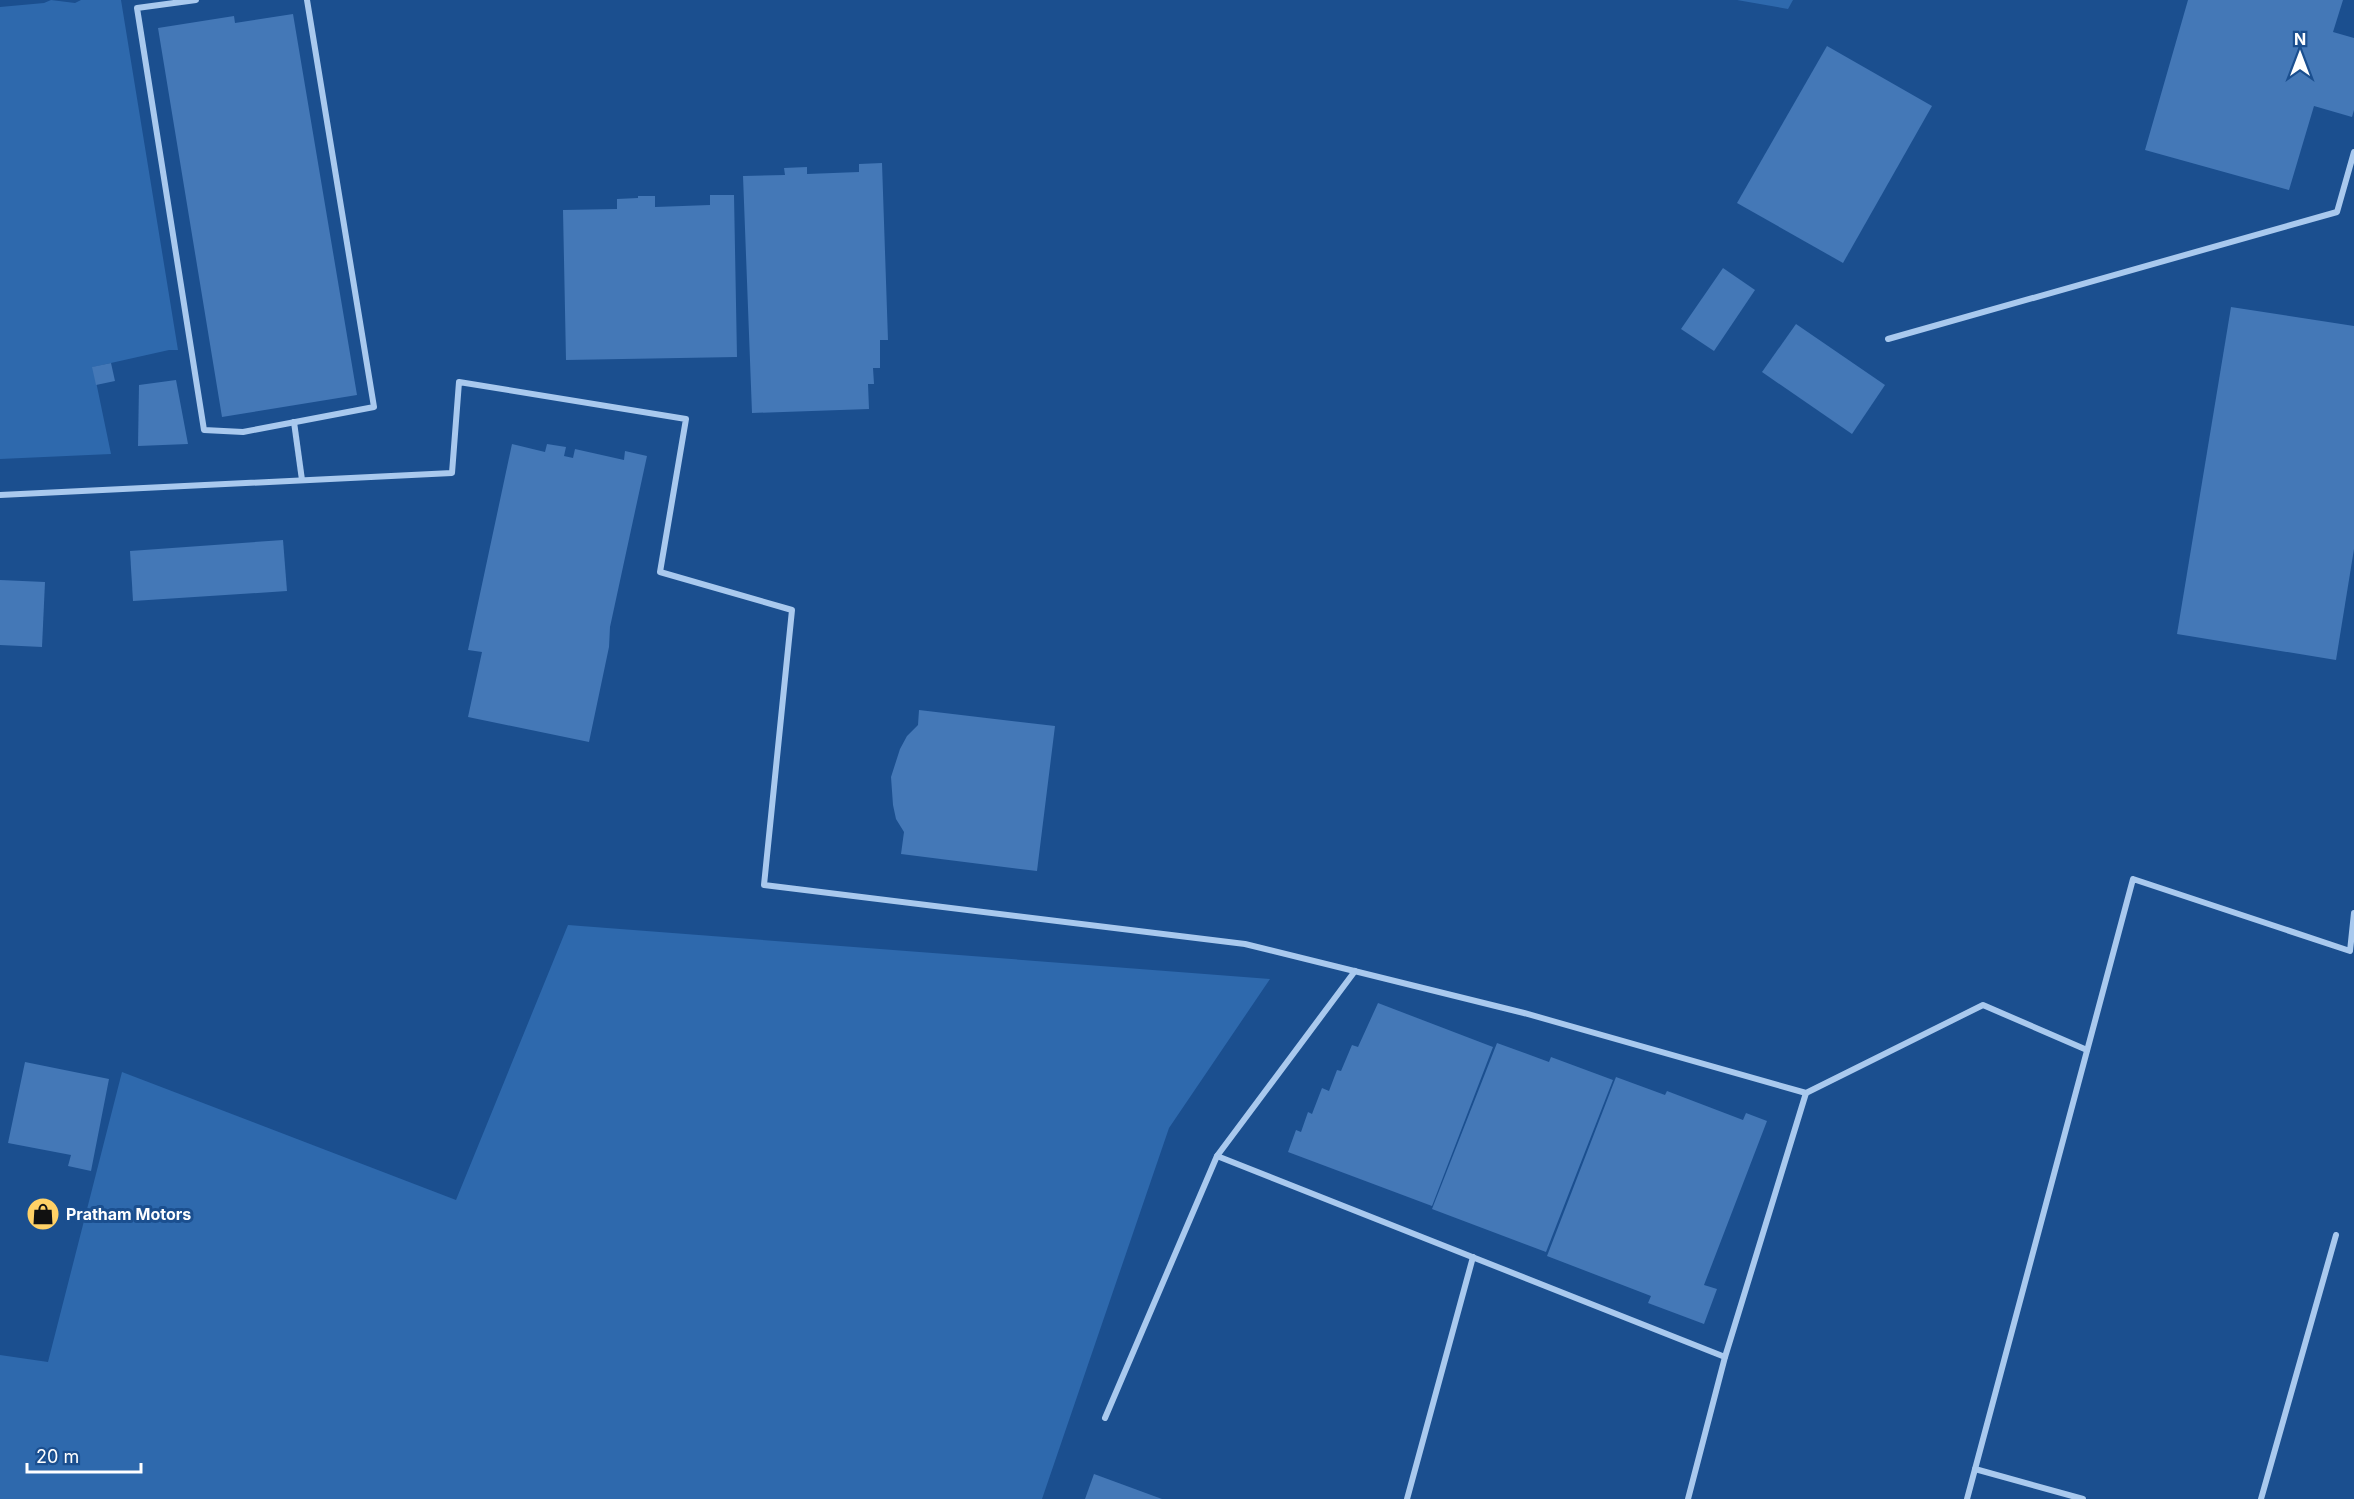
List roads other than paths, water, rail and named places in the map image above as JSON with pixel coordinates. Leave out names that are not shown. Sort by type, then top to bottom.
[{"type":"street","points":[[196,0],[136,8],[204,430],[243,432],[374,407],[307,0]]},
{"type":"street","points":[[1888,339],[2337,212],[2354,152]]},
{"type":"street","points":[[0,495],[452,473],[459,382],[686,419],[660,572],[792,610],[764,885],[1245,944],[1524,1013],[1806,1093],[1983,1005],[2087,1050]]},
{"type":"street","points":[[294,422],[302,480]]},
{"type":"street","points":[[1967,1499],[2133,879],[2350,951],[2354,913]]},
{"type":"street","points":[[1105,1418],[1217,1156],[1355,971]]},
{"type":"street","points":[[1688,1499],[1725,1357],[1806,1093]]},
{"type":"street","points":[[1217,1156],[1725,1357]]},
{"type":"street","points":[[2261,1499],[2336,1235]]},
{"type":"street","points":[[1407,1499],[1473,1257]]},
{"type":"street","points":[[1975,1469],[2083,1499]]},
{"type":"place","name":"Pratham Motors","points":[[43,1214]]}]
